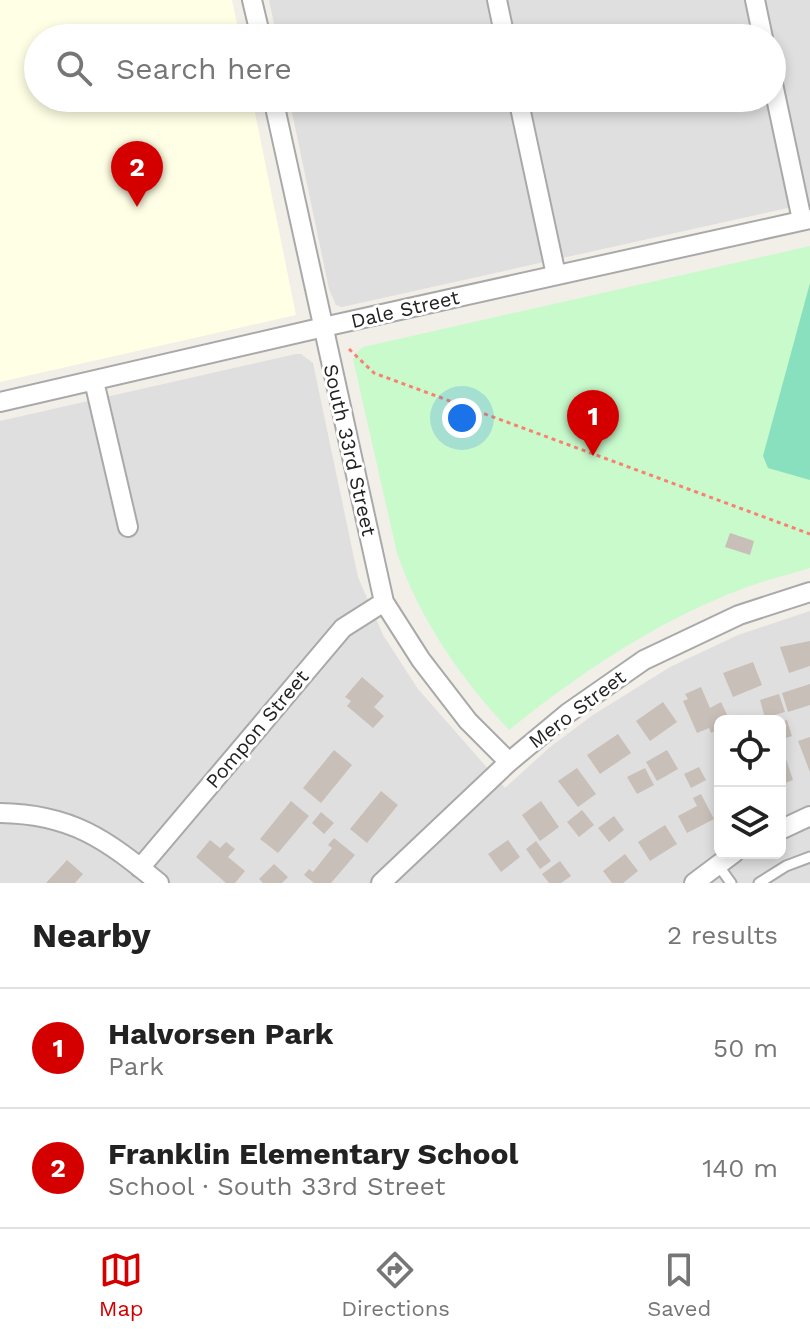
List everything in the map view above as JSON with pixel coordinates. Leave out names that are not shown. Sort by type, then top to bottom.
[{"type":"street","points":[[252,0],[258,24]]},
{"type":"street","points":[[497,0],[502,24]]},
{"type":"street","points":[[755,0],[760,24]]},
{"type":"street","name":"South 33rd Street","points":[[276,112],[384,602],[421,660],[468,721],[509,762]]},
{"type":"street","points":[[521,112],[556,275]]},
{"type":"street","points":[[780,112],[806,220]]},
{"type":"street","name":"Dale Street","points":[[0,402],[806,220]]},
{"type":"street","points":[[94,381],[128,527]]},
{"type":"street","name":"Mero Street","points":[[381,883],[509,762],[568,713],[644,660],[739,615],[810,592]]},
{"type":"street","name":"Pompon Street","points":[[140,868],[343,628],[384,602]]},
{"type":"street","points":[[0,813],[53,817],[99,837],[159,883]]},
{"type":"street","points":[[786,827],[810,816]]},
{"type":"street","points":[[694,883],[726,859]]},
{"type":"lane","points":[[759,883],[786,866],[810,857]]},
{"type":"lane","points":[[718,865],[731,883]]},
{"type":"path","points":[[349,349],[374,373],[810,534]]},
{"type":"shaded area","points":[[0,0],[232,0],[237,24],[24,24],[24,112],[255,112],[296,315],[0,382]]},
{"type":"shaded area","points":[[269,0],[810,0],[810,203],[342,307],[336,305],[329,289],[292,112],[786,112],[786,24],[274,24]]},
{"type":"shaded area","points":[[301,354],[313,363],[358,577],[383,635],[418,689],[505,788],[550,747],[593,715],[670,667],[738,635],[810,611],[810,883],[0,883],[0,421]]},
{"type":"green space","points":[[810,246],[810,568],[739,590],[677,618],[591,669],[509,730],[458,669],[430,625],[407,578],[397,553],[353,359],[357,352],[363,347]]},
{"type":"green space","points":[[810,283],[810,480],[768,468],[763,456]]},
{"type":"building","points":[[730,533],[754,541],[750,555],[725,547]]},
{"type":"building","points":[[810,641],[810,666],[789,673],[780,647]]},
{"type":"building","points":[[753,662],[762,685],[733,697],[723,673]]},
{"type":"building","points":[[362,677],[384,696],[374,707],[384,716],[373,728],[347,706],[351,701],[345,697]]},
{"type":"building","points":[[810,684],[810,705],[788,712],[782,693]]},
{"type":"building","points":[[701,687],[710,708],[721,702],[727,715],[714,715],[714,732],[711,733],[709,728],[697,733],[683,701],[688,699],[685,694]]},
{"type":"building","points":[[779,694],[785,712],[764,715],[760,700]]},
{"type":"building","points":[[663,702],[677,722],[650,741],[636,721]]},
{"type":"building","points":[[786,720],[792,736],[786,738]]},
{"type":"building","points":[[618,734],[631,753],[600,774],[587,755]]},
{"type":"building","points":[[810,737],[810,772],[798,741]]},
{"type":"building","points":[[334,750],[352,765],[321,803],[303,788]]},
{"type":"building","points":[[667,750],[678,769],[657,781],[646,762]]},
{"type":"building","points":[[786,759],[793,780],[786,783]]},
{"type":"building","points":[[699,767],[706,780],[691,788],[684,774]]},
{"type":"building","points":[[577,768],[596,794],[578,807],[558,781]]},
{"type":"building","points":[[645,768],[654,785],[637,794],[627,777]]},
{"type":"building","points":[[381,791],[398,805],[367,843],[350,829]]},
{"type":"building","points":[[701,794],[714,819],[687,833],[678,816],[697,806],[693,798]]},
{"type":"building","points":[[291,801],[309,816],[278,853],[260,839]]},
{"type":"building","points":[[541,801],[559,827],[540,841],[522,815]]},
{"type":"building","points":[[582,810],[594,825],[579,837],[567,822]]},
{"type":"building","points":[[321,812],[334,823],[324,834],[312,823]]},
{"type":"building","points":[[614,816],[624,830],[609,842],[598,828]]},
{"type":"building","points":[[665,825],[677,844],[650,861],[638,842]]},
{"type":"building","points":[[334,838],[355,855],[331,883],[314,883],[304,875],[309,869],[313,872],[332,848],[328,845]]},
{"type":"building","points":[[210,840],[220,848],[226,842],[235,849],[228,857],[245,871],[235,883],[226,883],[196,857]]},
{"type":"building","points":[[508,840],[520,857],[501,872],[488,854]]},
{"type":"building","points":[[536,841],[551,861],[540,869],[526,849]]},
{"type":"building","points":[[625,854],[638,871],[623,883],[612,883],[603,871]]},
{"type":"building","points":[[67,860],[83,874],[75,883],[46,883]]},
{"type":"building","points":[[560,861],[571,876],[561,883],[549,883],[542,874]]},
{"type":"building","points":[[274,864],[288,877],[282,883],[263,883],[259,879]]},
{"type":"place","name":"Franklin Elementary School","points":[[137,207]]},
{"type":"place","name":"Halvorsen Park","points":[[593,456]]}]
